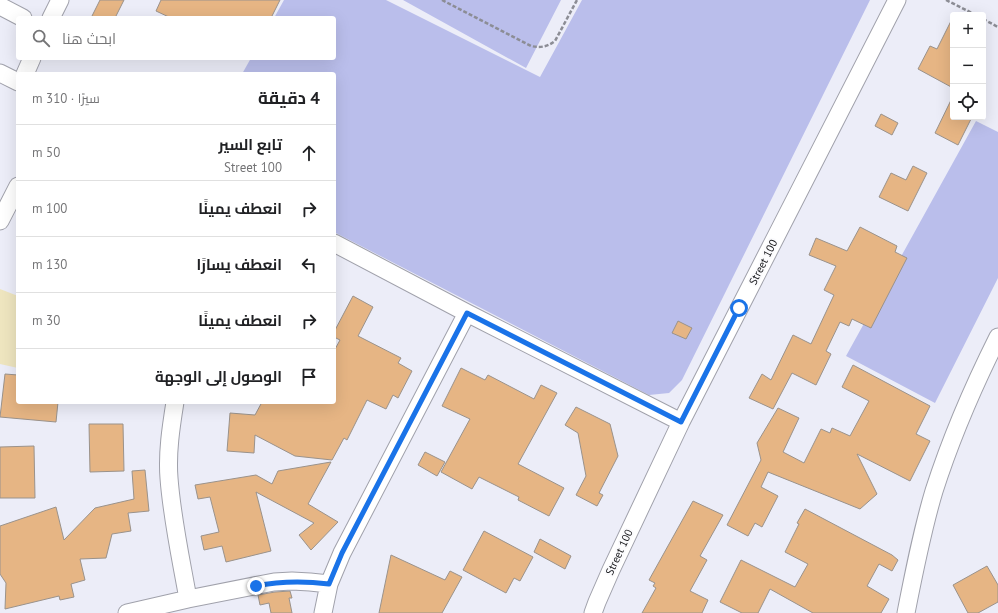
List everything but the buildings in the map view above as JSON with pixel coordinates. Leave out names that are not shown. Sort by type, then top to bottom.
[{"type":"street","points":[[52,16],[60,0]]},
{"type":"street","name":"Street 100","points":[[593,613],[596,602],[681,422],[897,0]]},
{"type":"street","points":[[0,6],[20,16]]},
{"type":"street","points":[[26,72],[31,60]]},
{"type":"street","points":[[0,73],[16,81]]},
{"type":"street","points":[[0,221],[16,190]]},
{"type":"street","points":[[336,244],[467,313],[681,422]]},
{"type":"street","points":[[323,613],[329,584],[342,553],[467,313]]},
{"type":"street","points":[[906,613],[918,555],[934,492],[956,430],[982,369],[998,337]]},
{"type":"street","points":[[175,404],[170,436],[169,477],[174,519],[188,599]]},
{"type":"street","points":[[127,613],[274,582],[298,581],[329,584]]},
{"type":"path","points":[[442,0],[531,46],[537,47],[549,45],[554,42],[577,0]]},
{"type":"path","points":[[946,0],[970,12]]},
{"type":"path","points":[[986,21],[998,27]]},
{"type":"shaded area","points":[[284,0],[386,0],[540,77],[582,0],[870,0],[682,380],[669,393],[649,395],[336,233],[336,72],[243,72],[250,60],[336,60],[336,16],[275,16]]},
{"type":"shaded area","points":[[403,0],[561,0],[526,68]]},
{"type":"shaded area","points":[[976,121],[998,132],[998,278],[935,403],[846,356]]},
{"type":"sand","points":[[0,289],[16,295],[16,368],[0,364]]},
{"type":"route","points":[[256,586],[274,582],[292,581],[329,584],[342,553],[467,313],[681,422],[739,308]]}]
